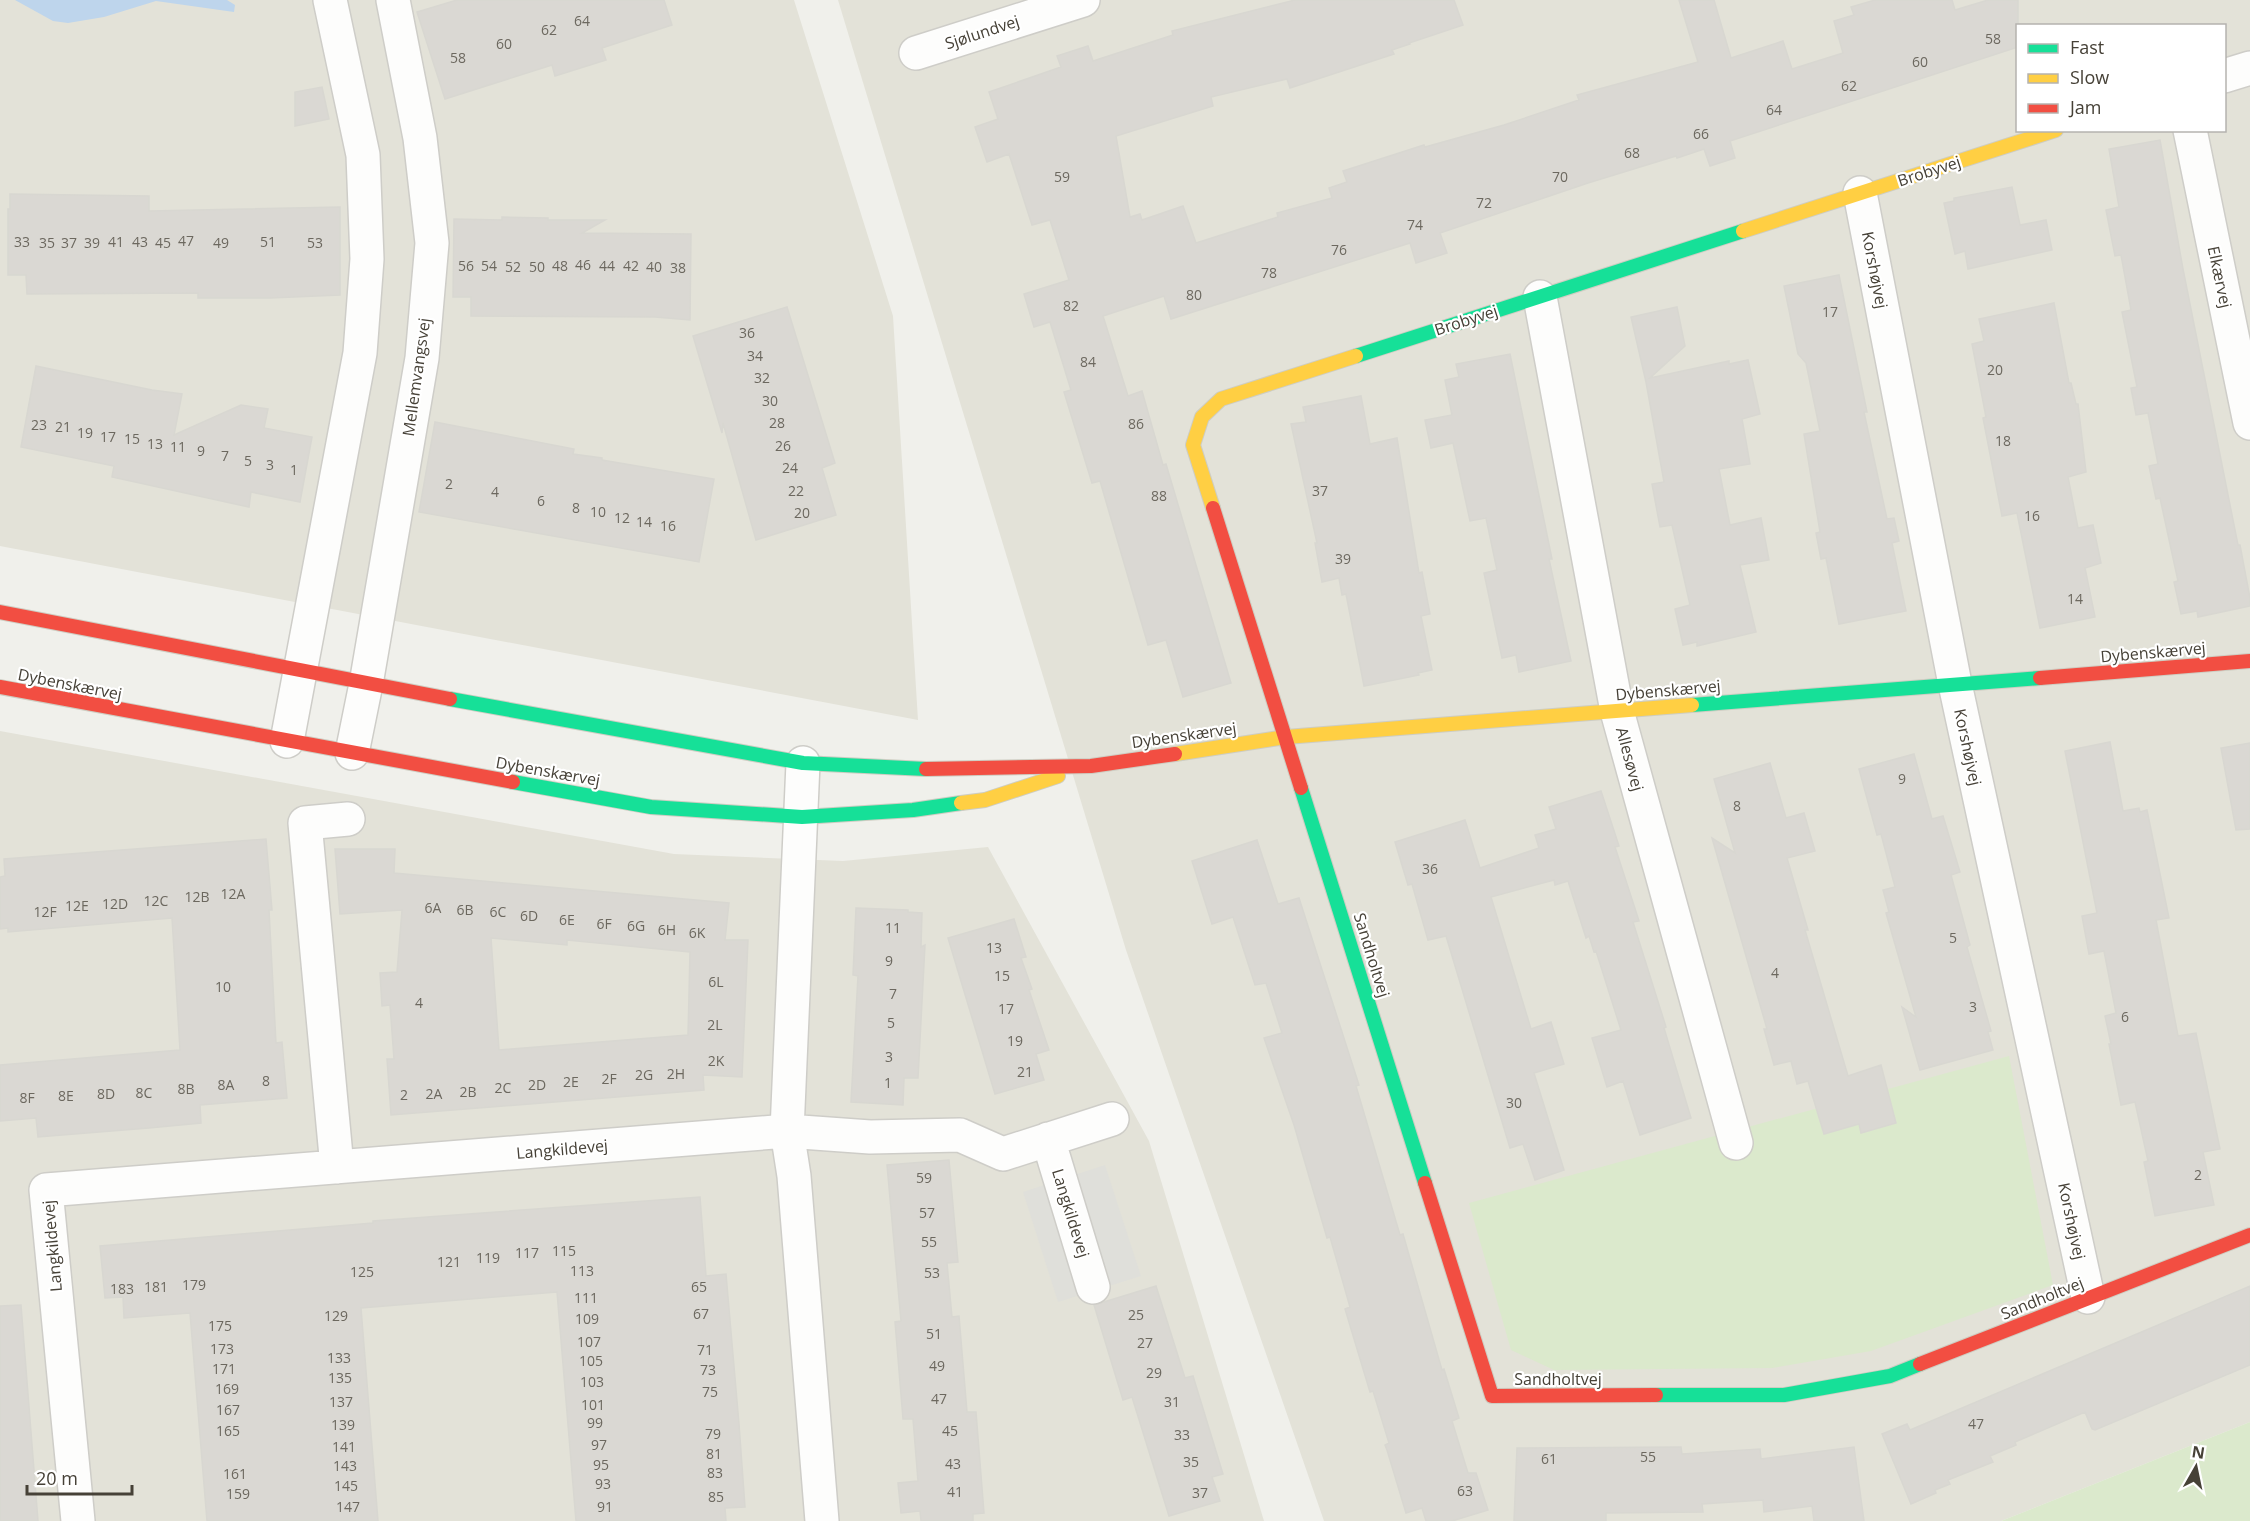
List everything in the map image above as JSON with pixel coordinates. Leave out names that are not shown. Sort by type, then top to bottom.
[{"type":"street","points":[[287,741],[360,353],[367,259],[363,155],[330,0]]},
{"type":"street","name":"Mellemvangsvej","points":[[352,753],[422,358],[432,243],[420,138],[393,0]]},
{"type":"street","name":"Sjølundvej","points":[[916,53],[1083,0]]},
{"type":"street","points":[[2226,75],[2250,68]]},
{"type":"street","name":"Brobyvej","points":[[1286,737],[1193,445],[1203,417],[1221,399],[2050,132]]},
{"type":"street","name":"Elkærvej","points":[[2190,132],[2250,423]]},
{"type":"street","name":"Korshøjvej","points":[[1860,194],[1955,684],[2088,1297]]},
{"type":"street","name":"Allesøvej","points":[[1540,297],[1617,711],[1736,1143]]},
{"type":"street","name":"Dybenskærvej","points":[[0,612],[301,672],[803,763],[911,769],[1091,766],[1286,737],[2250,661]]},
{"type":"street","name":"Dybenskærvej","points":[[0,687],[651,807],[802,818],[914,810],[985,800],[1091,766]]},
{"type":"street","name":"Sandholtvej","points":[[1286,737],[1492,1396],[1784,1395],[1890,1376],[2250,1235]]},
{"type":"street","points":[[803,763],[787,1131],[794,1176],[822,1521]]},
{"type":"street","points":[[337,1167],[305,823],[348,819]]},
{"type":"street","name":"Langkildevej","points":[[78,1521],[46,1190],[787,1131],[870,1137],[960,1135],[1003,1154],[1112,1119]]},
{"type":"street","name":"Langkildevej","points":[[1048,1139],[1093,1287]]},
{"type":"shaded area","points":[[0,0],[794,0],[893,316],[918,720],[0,546]]},
{"type":"shaded area","points":[[838,0],[2250,0],[2250,1422],[2001,1521],[1324,1521],[1126,950]]},
{"type":"shaded area","points":[[0,731],[674,854],[843,861],[988,847],[1149,1141],[1264,1521],[0,1521]]},
{"type":"shaded area","points":[[1105,1165],[1141,1276],[1058,1302],[1023,1192]]},
{"type":"green space","points":[[2009,1056],[2053,1285],[1871,1351],[1772,1368],[1554,1370],[1511,1350],[1469,1203]]},
{"type":"green space","points":[[2250,1422],[2250,1521],[2001,1521]]},
{"type":"water","points":[[15,0],[227,0],[235,5],[234,12],[156,1],[104,17],[68,23],[53,21]]},
{"type":"building","points":[[457,0],[664,0],[672,25],[602,48],[606,60],[555,76],[552,65],[445,99],[417,12]]},
{"type":"building","points":[[1295,0],[1454,0],[1463,25],[1392,50],[1394,54],[1290,88],[1287,79],[1211,97],[1213,106],[1116,136],[1130,217],[1140,214],[1142,220],[1183,206],[1196,243],[1278,217],[1277,213],[1332,198],[1329,188],[1347,182],[1343,171],[1424,145],[1425,147],[1504,125],[1579,100],[1577,95],[1698,62],[1679,0],[1714,0],[1731,58],[1783,41],[1792,69],[1843,53],[1834,21],[1854,15],[1851,7],[1875,0],[1952,0],[1955,10],[1988,0],[2018,0],[2016,48],[1730,141],[1735,158],[1710,166],[1704,149],[1588,183],[1440,233],[1447,253],[1416,263],[1410,243],[1171,319],[1164,296],[1103,316],[1128,396],[1142,391],[1231,683],[1183,697],[1166,640],[1148,645],[1100,481],[1092,483],[1064,392],[1071,390],[1050,322],[1034,327],[1024,294],[1069,280],[1050,220],[1032,225],[1009,154],[987,162],[975,127],[998,119],[989,92],[1061,67],[1057,56],[1088,46],[1093,61],[1173,35],[1172,31]]},
{"type":"building","points":[[322,87],[329,119],[295,126],[295,92]]},
{"type":"building","points":[[2160,140],[2183,269],[2250,598],[2250,606],[2198,617],[2197,611],[2181,614],[2174,582],[2178,581],[2160,498],[2156,499],[2149,466],[2158,464],[2148,413],[2136,415],[2131,388],[2137,387],[2122,312],[2131,310],[2121,255],[2115,256],[2106,210],[2119,207],[2109,149]]},
{"type":"building","points":[[2012,187],[2020,225],[2046,220],[2052,250],[1968,269],[1965,251],[1955,254],[1944,203],[1954,201],[1954,198]]},
{"type":"building","points":[[10,194],[149,196],[149,211],[340,207],[340,295],[198,298],[198,293],[27,294],[26,275],[8,275]]},
{"type":"building","points":[[502,217],[605,220],[582,233],[691,234],[690,320],[655,317],[471,316],[471,297],[453,297],[454,219],[502,220]]},
{"type":"building","points":[[1839,275],[1867,412],[1864,412],[1887,519],[1894,518],[1899,541],[1892,543],[1906,611],[1839,624],[1826,558],[1821,559],[1816,533],[1820,532],[1804,434],[1820,431],[1806,363],[1798,354],[1784,286]]},
{"type":"building","points":[[2054,303],[2069,383],[2071,383],[2076,404],[2078,404],[2086,472],[2068,477],[2078,528],[2093,525],[2101,563],[2085,568],[2095,617],[2040,628],[2017,513],[2002,516],[1983,418],[1986,417],[1972,344],[1984,341],[1979,319]]},
{"type":"building","points":[[787,307],[835,463],[822,468],[836,515],[756,540],[723,423],[722,433],[693,336]]},
{"type":"building","points":[[1677,307],[1685,346],[1650,378],[1729,361],[1729,364],[1748,360],[1760,414],[1742,419],[1750,464],[1719,469],[1730,525],[1761,518],[1769,560],[1740,565],[1756,632],[1697,646],[1697,642],[1683,645],[1675,609],[1690,605],[1672,525],[1660,527],[1652,484],[1664,482],[1646,382],[1631,317]]},
{"type":"building","points":[[1510,354],[1571,661],[1519,672],[1516,655],[1502,658],[1484,573],[1497,570],[1486,518],[1470,521],[1453,443],[1431,448],[1425,420],[1452,415],[1445,380],[1459,377],[1456,364]]},
{"type":"building","points":[[36,366],[182,394],[174,435],[241,405],[268,409],[264,428],[312,437],[300,502],[251,492],[249,507],[112,477],[114,466],[21,447]]},
{"type":"building","points":[[1361,396],[1370,444],[1397,438],[1419,573],[1422,572],[1430,614],[1421,616],[1432,670],[1418,673],[1419,675],[1364,686],[1346,594],[1342,595],[1339,578],[1322,582],[1315,543],[1317,543],[1291,424],[1306,422],[1303,407]]},
{"type":"building","points":[[435,422],[574,449],[573,454],[602,458],[602,460],[714,479],[699,562],[419,512]]},
{"type":"building","points":[[2110,742],[2123,811],[2139,808],[2140,812],[2147,810],[2169,918],[2156,920],[2178,1036],[2196,1033],[2220,1149],[2203,1152],[2214,1205],[2155,1216],[2144,1162],[2148,1161],[2135,1102],[2121,1105],[2109,1044],[2111,1044],[2105,1016],[2116,1013],[2104,951],[2089,954],[2082,916],[2097,913],[2065,751]]},
{"type":"building","points":[[2250,743],[2250,829],[2236,830],[2221,748]]},
{"type":"building","points":[[1914,754],[1932,819],[1943,816],[1960,872],[1951,875],[1970,945],[1967,947],[1991,1031],[1988,1032],[1993,1050],[1920,1070],[1902,1007],[1916,1017],[1886,913],[1889,912],[1883,890],[1895,887],[1881,834],[1877,835],[1859,769]]},
{"type":"building","points":[[1770,763],[1786,818],[1804,813],[1815,851],[1787,858],[1808,930],[1805,930],[1848,1076],[1881,1065],[1896,1123],[1861,1133],[1859,1124],[1824,1134],[1808,1081],[1797,1084],[1791,1061],[1774,1065],[1764,1029],[1767,1029],[1712,838],[1735,853],[1714,779]]},
{"type":"building","points":[[1601,791],[1619,846],[1615,847],[1639,921],[1633,922],[1666,1027],[1664,1028],[1691,1118],[1640,1135],[1623,1081],[1607,1087],[1592,1038],[1621,1030],[1596,951],[1594,952],[1589,936],[1586,938],[1568,881],[1555,885],[1554,880],[1491,897],[1531,1029],[1551,1022],[1564,1064],[1534,1073],[1564,1170],[1535,1180],[1523,1144],[1510,1148],[1446,936],[1428,940],[1412,884],[1408,885],[1395,842],[1465,820],[1480,868],[1539,848],[1535,835],[1556,829],[1549,807]]},
{"type":"building","points":[[266,839],[272,910],[269,910],[276,1043],[282,1042],[287,1098],[200,1105],[201,1123],[38,1137],[36,1118],[0,1121],[0,1065],[180,1050],[172,918],[8,932],[8,928],[0,929],[0,877],[5,876],[4,859]]},
{"type":"building","points":[[1257,840],[1278,904],[1299,898],[1359,1085],[1356,1086],[1400,1235],[1403,1234],[1442,1370],[1444,1369],[1459,1418],[1452,1421],[1468,1473],[1476,1473],[1488,1510],[1452,1521],[1426,1521],[1422,1508],[1406,1513],[1385,1445],[1389,1443],[1373,1391],[1370,1392],[1345,1309],[1350,1307],[1330,1237],[1327,1238],[1294,1125],[1264,1038],[1282,1033],[1266,983],[1255,985],[1233,917],[1212,924],[1192,861]]},
{"type":"building","points":[[335,849],[395,849],[394,873],[729,903],[725,940],[748,940],[742,1077],[703,1075],[704,1090],[391,1115],[387,1059],[394,1059],[390,1005],[382,1006],[380,973],[397,972],[402,910],[340,914]],"holes":[[[491,938],[567,945],[567,940],[690,952],[688,1035],[499,1050]]]},
{"type":"building","points":[[856,908],[908,910],[908,912],[922,913],[921,947],[925,945],[918,1078],[904,1078],[903,1105],[851,1102],[858,976],[853,975]]},
{"type":"building","points":[[1014,919],[1026,957],[1021,958],[1032,989],[1029,990],[1049,1050],[1036,1054],[1044,1080],[995,1094],[948,938]]},
{"type":"building","points":[[949,1160],[958,1262],[947,1263],[952,1317],[959,1316],[967,1412],[976,1412],[984,1513],[973,1514],[973,1521],[921,1521],[920,1511],[901,1513],[898,1483],[918,1481],[913,1419],[903,1419],[895,1322],[901,1321],[887,1165]]},
{"type":"building","points":[[700,1197],[706,1276],[726,1274],[739,1424],[745,1507],[725,1508],[726,1521],[576,1521],[557,1292],[361,1308],[378,1521],[207,1521],[190,1313],[124,1318],[123,1297],[105,1298],[100,1246],[373,1223],[373,1221]]},
{"type":"building","points":[[1156,1286],[1185,1378],[1193,1376],[1223,1474],[1212,1477],[1220,1501],[1169,1516],[1132,1397],[1123,1400],[1094,1305]]},
{"type":"building","points":[[2250,1286],[2250,1365],[2095,1430],[2092,1429],[2085,1412],[2015,1442],[2016,1445],[1990,1456],[1993,1462],[1948,1480],[1950,1484],[1911,1504],[1882,1434],[1907,1424],[1910,1430]]},
{"type":"building","points":[[21,1305],[38,1521],[0,1521],[0,1306]]},
{"type":"building","points":[[1681,1447],[1682,1454],[1760,1449],[1761,1459],[1854,1447],[1864,1521],[1814,1521],[1812,1506],[1764,1512],[1763,1500],[1702,1504],[1703,1512],[1606,1513],[1606,1521],[1514,1521],[1517,1448]]},
{"type":"traffic: fast","points":[[1356,356],[1743,231]]},
{"type":"traffic: fast","points":[[1692,705],[2040,678]]},
{"type":"traffic: fast","points":[[450,699],[803,763],[926,769]]},
{"type":"traffic: fast","points":[[513,782],[651,807],[802,817],[913,810],[961,803]]},
{"type":"traffic: fast","points":[[1301,788],[1425,1183]]},
{"type":"traffic: fast","points":[[1656,1395],[1784,1395],[1890,1376],[1920,1364]]},
{"type":"traffic: slow","points":[[1743,231],[2050,132]]},
{"type":"traffic: slow","points":[[1213,508],[1193,445],[1202,417],[1221,399],[1356,356]]},
{"type":"traffic: slow","points":[[1175,754],[1286,737],[1692,705]]},
{"type":"traffic: slow","points":[[961,803],[985,800],[1058,776]]},
{"type":"traffic: jam","points":[[1213,508],[1301,788]]},
{"type":"traffic: jam","points":[[0,612],[450,699]]},
{"type":"traffic: jam","points":[[2040,678],[2250,661]]},
{"type":"traffic: jam","points":[[0,687],[513,782]]},
{"type":"traffic: jam","points":[[926,769],[1091,766],[1175,754]]},
{"type":"traffic: jam","points":[[1425,1183],[1492,1396],[1656,1395]]},
{"type":"traffic: jam","points":[[1920,1364],[2250,1235]]}]
